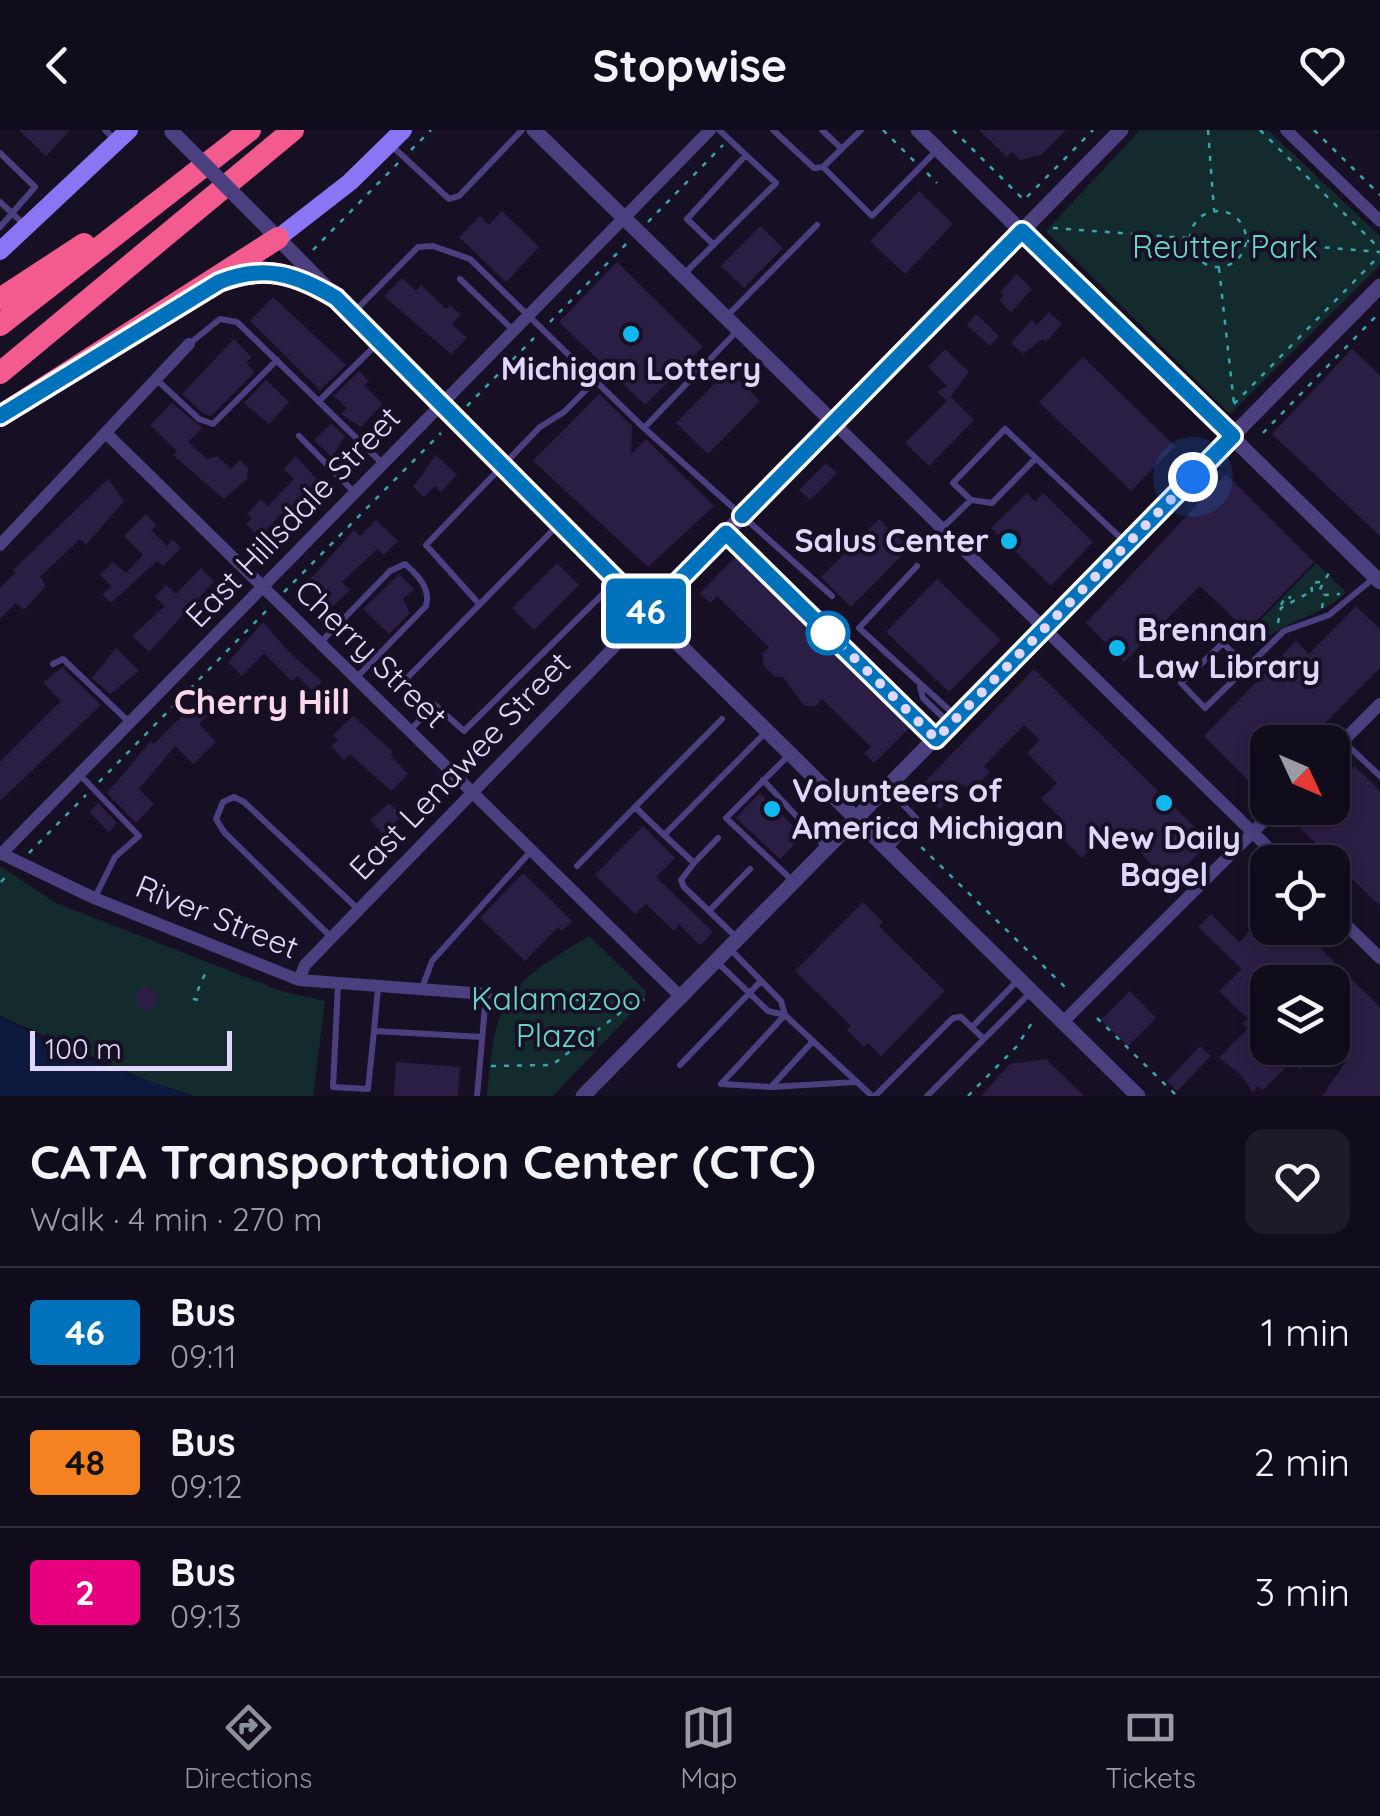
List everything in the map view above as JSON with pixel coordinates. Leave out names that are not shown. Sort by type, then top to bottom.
[{"type":"highway","points":[[0,299],[240,130]]},
{"type":"highway","points":[[0,325],[250,130]]},
{"type":"highway","points":[[0,373],[294,130]]},
{"type":"highway","points":[[0,391],[118,290],[185,221]]},
{"type":"highway","points":[[0,416],[283,234]]},
{"type":"highway","points":[[139,328],[219,282],[251,272],[289,274],[344,306]]},
{"type":"main road","points":[[283,234],[397,151],[404,130]]},
{"type":"main road","points":[[0,251],[20,220],[117,134]]},
{"type":"street","points":[[534,130],[1266,845]]},
{"type":"street","name":"East Hillsdale Street","points":[[0,854],[710,130]]},
{"type":"street","points":[[918,130],[1378,580]]},
{"type":"street","points":[[1286,130],[1380,221]]},
{"type":"street","points":[[171,131],[254,214],[283,234],[378,342],[558,524],[1138,1096]]},
{"type":"street","name":"East Lenawee Street","points":[[299,980],[305,964],[358,909],[1118,131]]},
{"type":"street","points":[[582,1096],[1380,286]]},
{"type":"street","points":[[0,545],[189,344]]},
{"type":"street","name":"Cherry Street","points":[[107,434],[682,998]]},
{"type":"street","points":[[1350,734],[1380,704]]},
{"type":"street","points":[[1063,1022],[1260,825]]},
{"type":"street","name":"River Street","points":[[0,854],[94,898],[299,980],[486,994]]},
{"type":"street","points":[[1350,929],[1380,958]]},
{"type":"lane","points":[[397,151],[444,196],[455,198],[522,130]]},
{"type":"lane","points":[[683,274],[776,183],[719,130]]},
{"type":"lane","points":[[773,130],[814,168],[823,167],[861,130]]},
{"type":"lane","points":[[822,130],[842,149]]},
{"type":"lane","points":[[823,167],[872,216],[938,149]]},
{"type":"lane","points":[[0,153],[34,186],[20,220],[0,227]]},
{"type":"lane","points":[[714,245],[687,218],[746,156]]},
{"type":"lane","points":[[0,202],[20,220]]},
{"type":"lane","points":[[726,316],[817,225]]},
{"type":"lane","points":[[344,306],[412,252],[426,246],[470,258],[644,428],[778,543],[832,596]]},
{"type":"lane","points":[[460,279],[514,331]]},
{"type":"lane","points":[[189,344],[220,319],[236,322],[384,464]]},
{"type":"lane","points":[[644,428],[739,330]]},
{"type":"lane","points":[[319,401],[378,342]]},
{"type":"lane","points":[[156,380],[199,419],[213,424],[278,360]]},
{"type":"lane","points":[[480,604],[426,545],[501,466],[596,380]]},
{"type":"lane","points":[[1036,458],[992,503],[971,500],[953,483],[1005,429],[1036,458],[1127,544]]},
{"type":"lane","points":[[298,436],[355,493]]},
{"type":"lane","points":[[942,529],[971,500]]},
{"type":"lane","points":[[408,676],[558,524]]},
{"type":"lane","points":[[726,533],[936,739]]},
{"type":"lane","points":[[320,644],[390,571],[406,564],[415,572],[426,588],[426,606],[356,678]]},
{"type":"lane","points":[[918,566],[859,628],[920,687],[924,698],[954,721]]},
{"type":"lane","points":[[1246,666],[1223,643],[1181,683],[1205,708],[1284,631],[1329,615],[1378,580]]},
{"type":"lane","points":[[410,730],[435,705],[464,731],[616,581]]},
{"type":"lane","points":[[54,664],[63,659],[130,723]]},
{"type":"lane","points":[[577,866],[722,719]]},
{"type":"lane","points":[[664,835],[767,731]]},
{"type":"lane","points":[[1350,748],[1380,776]]},
{"type":"lane","points":[[790,754],[726,818],[795,883]]},
{"type":"lane","points":[[80,776],[139,836],[106,869],[94,898]]},
{"type":"lane","points":[[764,780],[828,850]]},
{"type":"lane","points":[[888,788],[916,818],[888,851]]},
{"type":"lane","points":[[331,937],[224,832],[216,819],[222,802],[234,797],[244,802],[358,909]]},
{"type":"lane","points":[[635,808],[694,863]]},
{"type":"lane","points":[[718,838],[681,880],[780,1001],[785,1015],[874,1096],[953,1018],[960,1016],[984,1039]]},
{"type":"lane","points":[[422,990],[432,961],[532,850]]},
{"type":"lane","points":[[709,911],[750,869]]},
{"type":"lane","points":[[718,962],[768,1012],[785,1015]]},
{"type":"lane","points":[[972,1028],[1019,979]]},
{"type":"lane","points":[[680,1064],[762,981]]},
{"type":"lane","points":[[338,984],[333,1087],[368,1089],[378,986]]},
{"type":"lane","points":[[927,1096],[1032,992]]},
{"type":"lane","points":[[478,1096],[486,994]]},
{"type":"lane","points":[[992,1008],[1004,1019]]},
{"type":"lane","points":[[785,1015],[721,1084],[771,1088],[856,1082]]},
{"type":"lane","points":[[374,1030],[482,1037]]},
{"type":"lane","points":[[771,1088],[813,1041]]},
{"type":"path","points":[[304,255],[397,151],[431,130]]},
{"type":"path","points":[[883,130],[937,183]]},
{"type":"path","points":[[954,130],[1024,200],[1093,130]]},
{"type":"path","points":[[1208,130],[1214,212]]},
{"type":"path","points":[[1260,130],[1380,252]]},
{"type":"path","points":[[1314,130],[1380,195]]},
{"type":"path","points":[[468,406],[729,139]]},
{"type":"path","points":[[1214,212],[1236,218],[1246,241],[1234,262],[1219,267],[1195,256],[1190,238],[1197,220],[1214,212]]},
{"type":"path","points":[[1053,228],[1190,238]]},
{"type":"path","points":[[1246,241],[1380,252]]},
{"type":"path","points":[[1219,267],[1234,404],[1380,252]]},
{"type":"path","points":[[1262,432],[1380,312]]},
{"type":"path","points":[[0,882],[441,433]]},
{"type":"path","points":[[1319,590],[1330,570]]},
{"type":"path","points":[[1312,591],[1311,583],[1320,582]]},
{"type":"path","points":[[1278,623],[1282,608],[1293,599],[1319,590]]},
{"type":"path","points":[[1319,590],[1324,595],[1341,595]]},
{"type":"path","points":[[1322,608],[1324,595]]},
{"type":"path","points":[[888,818],[1067,989]]},
{"type":"path","points":[[198,1000],[194,1000],[208,967]]},
{"type":"path","points":[[486,994],[633,1003]]},
{"type":"path","points":[[480,1066],[552,1065],[633,1003],[649,998]]},
{"type":"path","points":[[968,1096],[1018,1046],[1035,1018]]},
{"type":"path","points":[[1097,1018],[1176,1096]]},
{"type":"green space","name":"Reutter Park","points":[[1140,130],[1268,130],[1380,236],[1380,265],[1230,414],[1046,231]]},
{"type":"green space","points":[[1316,563],[1346,592],[1325,608],[1257,645],[1246,635]]},
{"type":"green space","points":[[0,866],[56,903],[284,992],[325,1001],[313,1096],[195,1096],[153,1083],[0,1016]]},
{"type":"green space","name":"Kalamazoo Plaza","points":[[589,936],[646,991],[644,1000],[553,1096],[487,1096],[495,1035],[509,997],[538,969]]},
{"type":"water","points":[[0,1017],[69,1053],[191,1096],[0,1096]]},
{"type":"building","points":[[19,130],[70,130],[46,156]]},
{"type":"building","points":[[979,130],[1066,130],[1041,155],[1020,160],[1012,152],[1007,157]]},
{"type":"building","points":[[919,191],[953,224],[905,274],[870,241]]},
{"type":"building","points":[[502,211],[539,247],[506,282],[459,237],[480,216],[489,225]]},
{"type":"building","points":[[760,226],[783,248],[744,288],[721,266]]},
{"type":"building","name":"Michigan Lottery","points":[[617,262],[703,347],[645,405],[559,322]]},
{"type":"building","points":[[1017,274],[1032,289],[1011,312],[999,300],[1004,295],[1000,292]]},
{"type":"building","points":[[402,278],[416,291],[421,285],[446,309],[450,305],[461,315],[452,324],[467,338],[451,354],[384,296]]},
{"type":"building","points":[[273,297],[346,365],[320,390],[250,321]]},
{"type":"building","points":[[1049,312],[1062,324],[1046,342],[1042,339],[1023,354],[1011,343],[1032,320],[1037,325]]},
{"type":"building","points":[[976,314],[999,336],[990,346],[967,325]]},
{"type":"building","points":[[234,339],[251,357],[246,363],[255,372],[211,416],[182,394]]},
{"type":"building","points":[[945,349],[969,372],[947,401],[937,392],[947,386],[928,367]]},
{"type":"building","points":[[1352,349],[1380,375],[1380,536],[1272,434]]},
{"type":"building","points":[[1083,357],[1175,446],[1131,491],[1039,402]]},
{"type":"building","points":[[720,362],[760,401],[708,454],[676,423],[717,381],[709,373]]},
{"type":"building","points":[[359,371],[369,381],[364,385],[383,404],[361,427],[341,414],[347,408],[334,396]]},
{"type":"building","points":[[266,380],[289,402],[269,424],[244,403]]},
{"type":"building","points":[[599,394],[632,426],[631,454],[646,439],[714,506],[648,567],[533,461]]},
{"type":"building","points":[[951,397],[974,420],[929,466],[905,443]]},
{"type":"building","points":[[172,403],[202,428],[188,442],[207,459],[217,456],[231,469],[240,460],[248,468],[247,479],[224,499],[173,455],[177,451],[150,425]]},
{"type":"building","points":[[331,424],[345,436],[332,457],[314,440]]},
{"type":"building","points":[[436,455],[457,475],[441,492],[435,486],[424,497],[413,487]]},
{"type":"building","points":[[296,456],[320,483],[289,516],[284,511],[264,532],[260,528],[255,533],[246,524],[252,518],[247,514],[261,499],[268,506],[294,479],[284,469]]},
{"type":"building","points":[[826,463],[837,473],[810,500],[799,490]]},
{"type":"building","points":[[1226,474],[1314,562],[1247,631],[1200,586],[1124,662],[1086,623]]},
{"type":"building","points":[[108,479],[124,501],[86,545],[80,539],[40,577],[46,586],[24,610],[16,603],[0,619],[0,588],[16,572],[13,570]]},
{"type":"building","points":[[1027,493],[1035,502],[1043,493],[1093,542],[1051,586],[991,528]]},
{"type":"building","points":[[146,514],[156,525],[151,530],[167,546],[173,540],[181,548],[163,566],[157,561],[111,603],[102,595],[111,586],[100,575],[113,562],[126,573],[143,555],[124,536]]},
{"type":"building","points":[[879,519],[909,548],[851,607],[821,577]]},
{"type":"building","points":[[376,520],[398,541],[384,555],[377,549],[342,582],[350,590],[332,607],[306,584],[354,530],[360,536]]},
{"type":"building","points":[[738,554],[912,725],[874,763],[864,753],[871,747],[822,699],[816,706],[804,706],[783,677],[775,677],[764,666],[762,654],[769,647],[717,596],[710,603],[700,593]]},
{"type":"building","points":[[557,563],[579,585],[534,630],[512,608]]},
{"type":"building","points":[[201,568],[214,581],[149,652],[132,636],[165,606],[155,597],[166,585],[176,594]]},
{"type":"building","points":[[399,574],[414,589],[403,599],[410,613],[389,634],[363,609]]},
{"type":"building","points":[[937,579],[1001,640],[949,692],[886,632]]},
{"type":"building","points":[[1356,606],[1380,629],[1380,668],[1323,725],[1250,725],[1250,782],[1204,736],[1296,641],[1309,654]]},
{"type":"building","points":[[263,622],[322,681],[313,691],[297,676],[292,681],[264,653],[242,676],[228,662]]},
{"type":"building","points":[[116,648],[139,671],[110,694],[92,678]]},
{"type":"building","points":[[62,667],[101,705],[0,801],[0,762],[61,701],[43,683]]},
{"type":"building","points":[[1034,669],[1210,842],[1168,884],[1123,832],[1119,836],[1111,828],[1082,858],[1053,829],[1062,819],[1041,799],[1057,783],[1027,753],[1040,740],[1024,725],[984,766],[990,772],[971,792],[963,785],[940,809],[919,788]]},
{"type":"building","points":[[209,689],[222,702],[199,724],[216,742],[193,764],[175,746],[139,789],[154,804],[136,823],[107,793],[151,741],[154,744]]},
{"type":"building","points":[[353,716],[393,752],[390,755],[408,774],[391,791],[350,754],[344,760],[331,746],[338,740],[333,735]]},
{"type":"building","points":[[1355,766],[1380,791],[1380,906],[1350,877],[1350,845],[1317,845],[1297,825],[1350,825],[1350,771]]},
{"type":"building","points":[[760,793],[803,836],[780,859],[736,818]]},
{"type":"building","points":[[98,803],[117,823],[109,832],[89,812]]},
{"type":"building","points":[[389,803],[402,815],[383,834],[370,820]]},
{"type":"building","points":[[643,826],[675,858],[656,877],[713,932],[700,945],[679,924],[674,931],[646,904],[635,914],[595,875]]},
{"type":"building","points":[[523,873],[572,921],[562,931],[558,927],[525,961],[480,918]]},
{"type":"building","points":[[863,902],[883,922],[879,926],[945,991],[881,1056],[868,1043],[864,1047],[847,1030],[851,1026],[795,971]]},
{"type":"building","points":[[1211,914],[1239,942],[1250,931],[1250,945],[1317,945],[1337,965],[1250,965],[1250,982],[1246,982],[1250,986],[1250,1065],[1288,1065],[1263,1090],[1258,1086],[1253,1092],[1240,1074],[1219,1058],[1248,1028],[1242,1024],[1248,1019],[1219,991],[1242,969],[1198,927]]},
{"type":"building","points":[[1350,977],[1380,1007],[1380,1096],[1322,1096],[1344,1065],[1350,1065]]},
{"type":"building","points":[[145,986],[157,992],[158,1003],[148,1011],[136,1006],[135,994]]},
{"type":"building","points":[[1130,991],[1156,1018],[1128,1046],[1101,1020]]},
{"type":"building","points":[[1200,1046],[1211,1056],[1177,1091],[1167,1081]]},
{"type":"building","points":[[1046,1059],[1084,1096],[981,1096],[1010,1064]]},
{"type":"building","points":[[396,1062],[460,1067],[458,1096],[394,1096]]},
{"type":"bus line","name":"46","points":[[0,416],[219,282],[251,272],[289,274],[336,298],[648,612],[726,533],[936,739],[1233,436],[1022,231],[742,516]]},
{"type":"place","name":"Michigan Lottery","points":[[631,334]]},
{"type":"place","name":"Salus Center","points":[[1009,541]]},
{"type":"place","name":"Brennan Law Library","points":[[1117,648]]},
{"type":"place","name":"New Daily Bagel","points":[[1164,803]]},
{"type":"place","name":"Volunteers of America Michigan","points":[[772,809]]},
{"type":"district","name":"Cherry Hill","points":[[262,702]]},
{"type":"route","points":[[828,633],[816,620],[936,739],[1193,477]]}]
